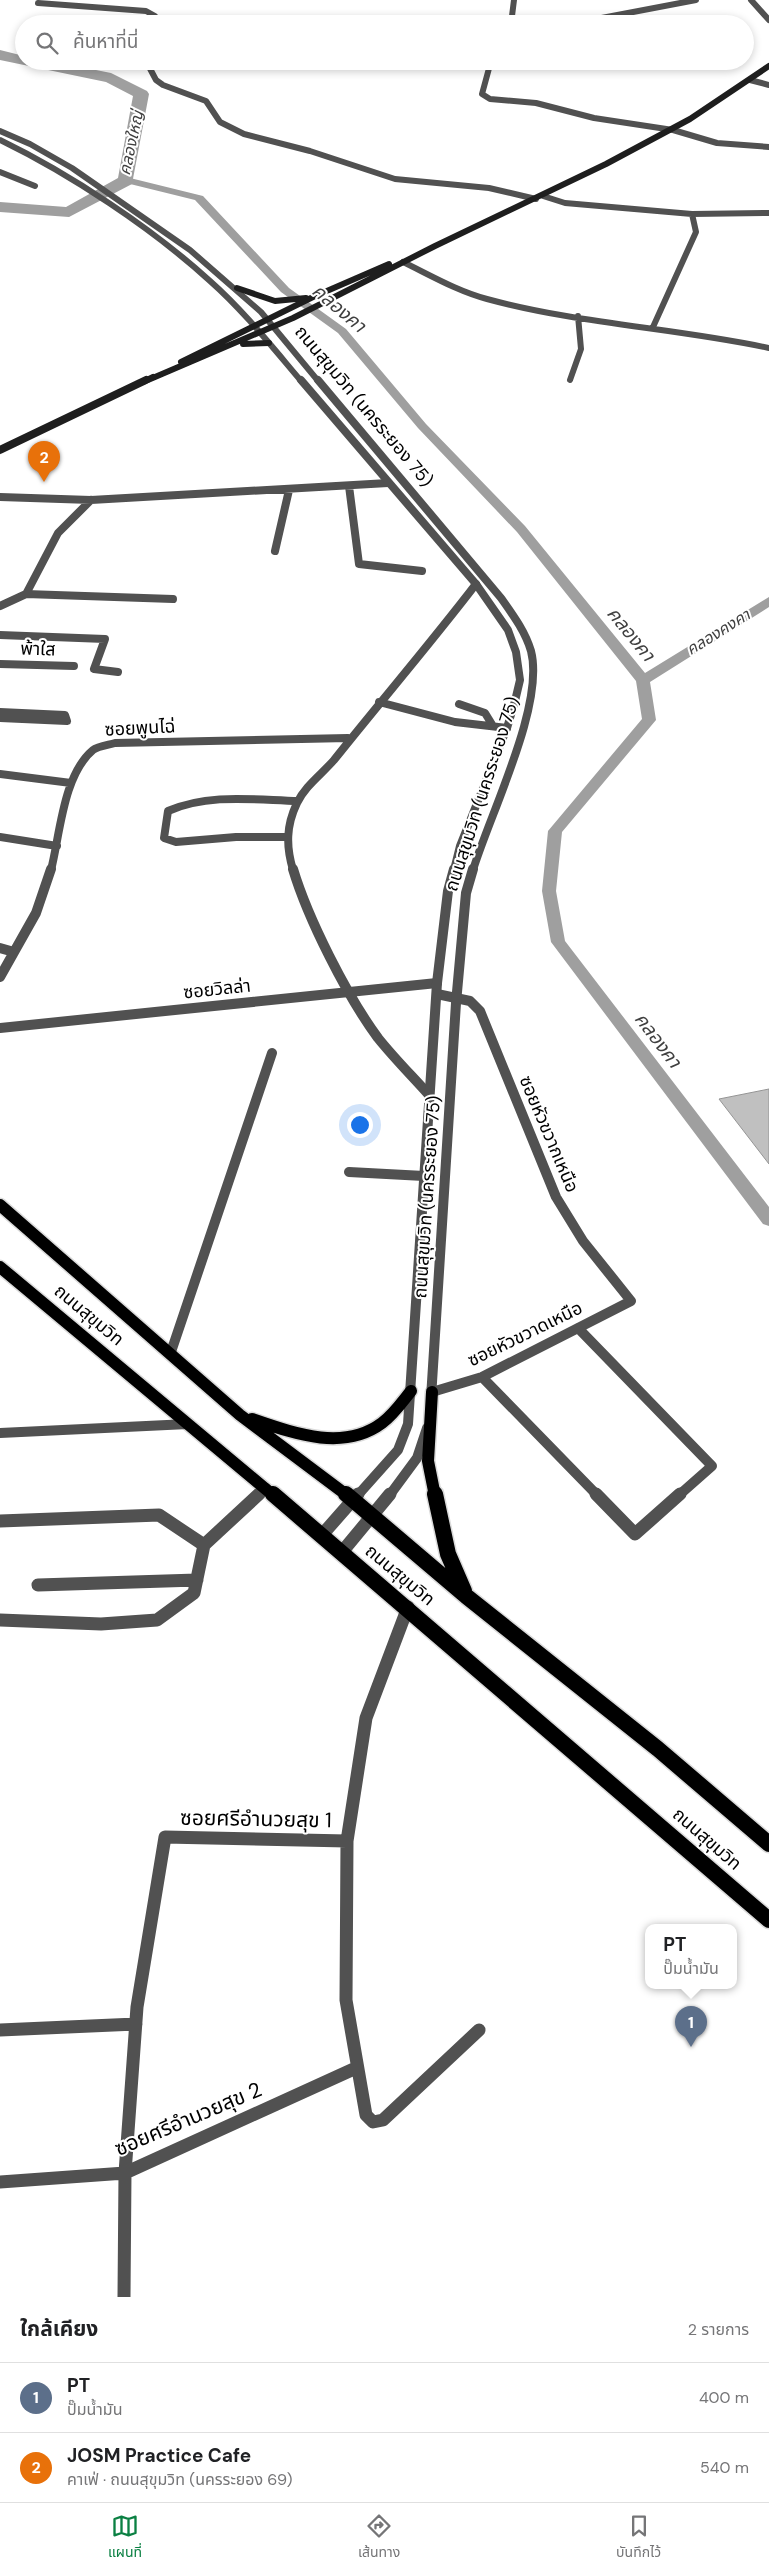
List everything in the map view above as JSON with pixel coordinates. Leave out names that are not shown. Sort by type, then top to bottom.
[{"type":"main road","points":[[0,450],[148,380],[232,346],[294,318],[434,246],[543,196],[673,130],[769,66]]},
{"type":"main road","points":[[148,380],[206,348],[366,272],[434,246]]},
{"type":"main road","points":[[237,288],[268,300],[313,297]]},
{"type":"main road","points":[[232,346],[269,343]]},
{"type":"main road","name":"ถนนสุขุมวิท","points":[[0,1205],[171,1352],[240,1415],[374,1516],[466,1596],[658,1749],[769,1844]]},
{"type":"main road","name":"ถนนสุขุมวิท","points":[[0,1267],[408,1608],[769,1920]]},
{"type":"main road","points":[[240,1415],[301,1435],[325,1440],[350,1437],[373,1429],[388,1419],[411,1391]]},
{"type":"main road","points":[[432,1392],[428,1461],[448,1554],[466,1596]]},
{"type":"street","points":[[512,15],[514,0]]},
{"type":"street","points":[[648,0],[655,7]]},
{"type":"street","points":[[615,15],[696,0]]},
{"type":"street","points":[[751,0],[769,20]]},
{"type":"street","points":[[38,4],[146,11],[153,15]]},
{"type":"street","points":[[149,70],[158,82],[168,88],[205,100],[218,122],[250,136],[311,151],[390,178],[503,190],[536,199]]},
{"type":"street","points":[[488,70],[482,94],[490,99],[536,103],[594,118],[673,130],[716,143],[769,147]]},
{"type":"street","points":[[750,80],[769,85]]},
{"type":"street","name":"ถนนสุขุมวิท (นครระยอง 75)","points":[[0,130],[55,156],[193,251],[237,288],[275,326],[501,598],[522,628],[531,652],[534,682],[529,711],[479,850],[466,893],[457,996],[432,1392],[427,1428],[416,1458],[374,1516],[342,1552]]},
{"type":"street","name":"ถนนสุขุมวิท (นครระยอง 75)","points":[[0,140],[41,160],[121,213],[184,258],[253,325],[476,584],[508,630],[516,652],[520,680],[507,728],[460,846],[448,890],[437,983],[408,1424],[398,1450],[322,1535]]},
{"type":"street","points":[[0,172],[35,186]]},
{"type":"street","points":[[543,196],[582,206],[692,214],[769,213]]},
{"type":"street","points":[[653,326],[696,232],[692,214]]},
{"type":"street","points":[[403,262],[486,299],[578,316],[653,326],[769,348]]},
{"type":"street","points":[[570,380],[580,359],[583,341],[578,316]]},
{"type":"street","points":[[0,497],[91,500],[388,483]]},
{"type":"street","points":[[349,486],[359,564],[422,571]]},
{"type":"street","points":[[275,551],[289,490]]},
{"type":"street","points":[[26,594],[58,533],[91,500]]},
{"type":"street","points":[[429,1095],[373,1031],[350,992],[300,890],[287,857],[287,837],[298,802],[348,738],[432,642],[476,584]]},
{"type":"street","points":[[0,606],[26,594],[173,599]]},
{"type":"street","points":[[0,635],[105,639],[94,669],[118,672]]},
{"type":"street","name":"พ้าใส","points":[[0,664],[74,666]]},
{"type":"street","points":[[379,702],[455,722],[507,728]]},
{"type":"street","points":[[459,704],[485,713],[493,726]]},
{"type":"street","points":[[0,712],[65,715],[67,721],[0,718]]},
{"type":"street","name":"ซอยพูนไฉ่","points":[[0,977],[40,903],[52,871],[71,783],[91,752],[109,744],[348,738]]},
{"type":"street","points":[[0,774],[71,783]]},
{"type":"street","points":[[287,837],[236,837],[176,842],[164,838],[168,811],[178,805],[211,801],[298,802]]},
{"type":"street","points":[[0,837],[57,846]]},
{"type":"street","points":[[0,948],[14,952]]},
{"type":"street","name":"ซอยวิลล่า","points":[[0,1028],[437,983]]},
{"type":"street","name":"ซอยหัวขวากเหนือ","points":[[437,994],[457,996],[470,1001],[480,1011],[556,1197],[583,1242],[630,1301]]},
{"type":"street","points":[[171,1352],[272,1052]]},
{"type":"street","points":[[349,1172],[424,1176]]},
{"type":"street","name":"ซอยหัวขวาดเหนือ","points":[[432,1392],[482,1378],[630,1301]]},
{"type":"street","points":[[482,1378],[635,1534],[712,1466],[578,1328]]},
{"type":"street","points":[[0,1433],[188,1424]]},
{"type":"street","points":[[0,1620],[101,1624],[157,1620],[194,1593],[204,1545],[266,1488]]},
{"type":"street","points":[[0,1521],[158,1515],[204,1545]]},
{"type":"street","points":[[38,1585],[197,1580]]},
{"type":"street","points":[[408,1608],[366,1718],[347,1841],[346,2000],[356,2068],[366,2115],[372,2122],[382,2120],[479,2030]]},
{"type":"street","name":"ซอยศรีอำนวยสุข 1","points":[[136,2024],[137,2007],[165,1837],[347,1841]]},
{"type":"street","points":[[0,2030],[136,2024],[125,2173],[124,2297]]},
{"type":"street","name":"ซอยศรีอำนวยสุข 2","points":[[0,2182],[125,2173],[356,2068]]},
{"type":"building","points":[[769,1089],[769,1164],[719,1099]]},
{"type":"waterway","name":"คลองใหญ่","points":[[0,55],[15,59]]},
{"type":"waterway","name":"คลองใหญ่","points":[[0,207],[69,212],[126,180],[141,94],[111,78],[71,70]]},
{"type":"waterway","name":"คลองคา","points":[[126,180],[199,198],[285,290],[342,331],[422,426],[521,529],[643,680]]},
{"type":"waterway","name":"คลองคงคา","points":[[643,680],[769,601]]},
{"type":"waterway","name":"คลองคา","points":[[643,680],[649,720],[555,831],[549,891],[558,942],[769,1219]]},
{"type":"place","name":"JOSM Practice Cafe","points":[[44,482]]},
{"type":"place","name":"PT","points":[[691,2047]]}]
